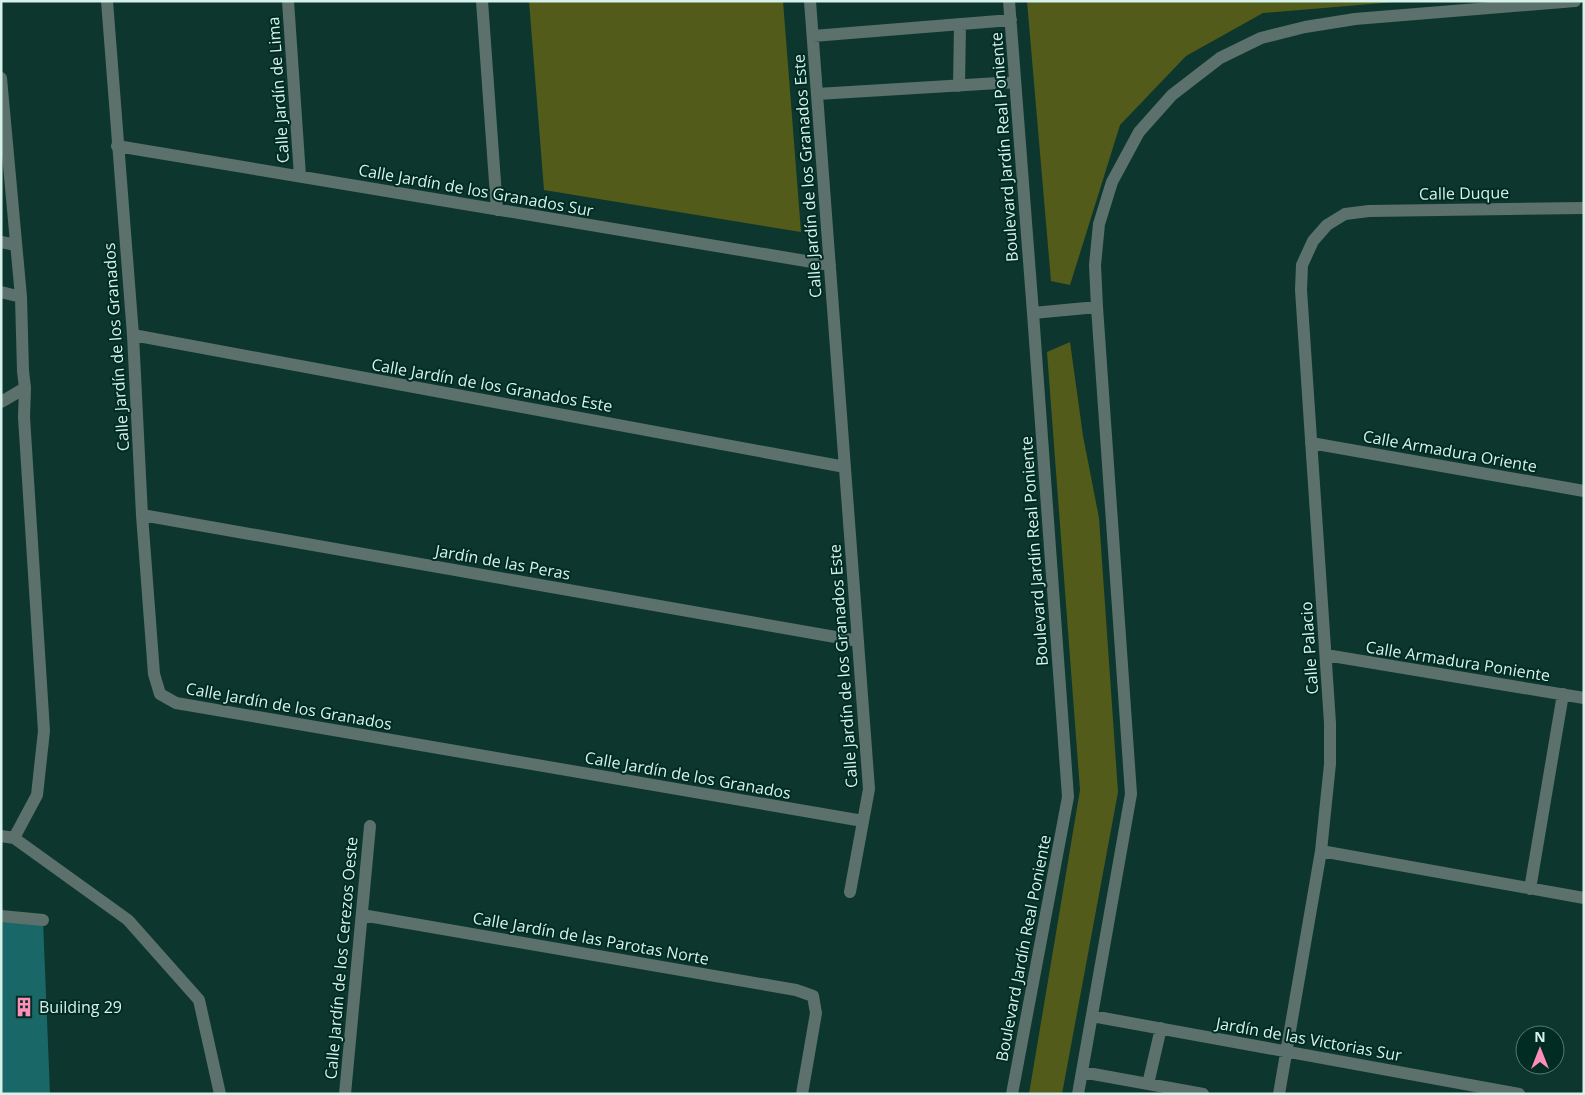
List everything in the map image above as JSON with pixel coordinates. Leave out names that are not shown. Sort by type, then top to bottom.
[{"type":"street","name":"Calle Jardín de los Granados","points":[[107,1],[132,336],[142,514],[154,674],[160,694],[176,703],[863,821]]},
{"type":"street","name":"Calle Jardín de Lima","points":[[288,1],[300,176]]},
{"type":"street","points":[[482,1],[497,210]]},
{"type":"street","name":"Calle Jardín de los Granados Este","points":[[810,1],[869,790],[850,892]]},
{"type":"street","name":"Boulevard Jardín Real Poniente","points":[[1009,1],[1034,313],[1068,797],[1012,1094]]},
{"type":"street","points":[[1078,1094],[1131,794],[1095,265],[1099,224],[1112,182],[1139,132],[1172,95],[1220,58],[1261,38],[1305,27],[1355,19],[1575,1]]},
{"type":"street","points":[[813,36],[1011,20]]},
{"type":"street","points":[[959,86],[960,24]]},
{"type":"street","points":[[1,78],[21,297],[22,371],[25,388],[24,417],[44,730],[37,795],[14,838]]},
{"type":"street","points":[[817,94],[1015,82]]},
{"type":"street","name":"Calle Jardín de los Granados Sur","points":[[118,146],[830,265]]},
{"type":"street","name":"Calle Duque","points":[[1344,214],[1369,211],[1584,208]]},
{"type":"street","name":"Calle Palacio","points":[[1278,1094],[1321,851],[1330,764],[1330,723],[1326,655],[1301,290],[1302,265],[1313,241],[1327,224],[1344,214]]},
{"type":"street","points":[[1,242],[16,245]]},
{"type":"street","points":[[1,292],[21,297]]},
{"type":"street","points":[[1034,313],[1097,307]]},
{"type":"street","name":"Calle Jardín de los Granados Este","points":[[132,336],[845,467]]},
{"type":"street","points":[[1,402],[25,388]]},
{"type":"street","name":"Calle Armadura Oriente","points":[[1312,443],[1584,491]]},
{"type":"street","name":"Jardín de las Peras","points":[[142,514],[858,642]]},
{"type":"street","name":"Calle Armadura Poniente","points":[[1326,655],[1584,698]]},
{"type":"street","points":[[1530,889],[1563,694]]},
{"type":"street","name":"Calle Jardín de los Cerezos Oeste","points":[[345,1094],[370,826]]},
{"type":"street","points":[[1,836],[14,838],[128,920],[199,1000],[220,1094]]},
{"type":"street","points":[[1321,851],[1584,898]]},
{"type":"street","name":"Calle Jardín de las Parotas Norte","points":[[362,915],[796,990],[814,996],[816,1013],[802,1094]]},
{"type":"street","points":[[1,916],[43,920]]},
{"type":"street","name":"Jardín de las Victorias Sur","points":[[1092,1016],[1519,1094]]},
{"type":"street","points":[[1148,1084],[1161,1028]]},
{"type":"street","points":[[1082,1072],[1203,1094]]},
{"type":"green space","points":[[529,1],[783,1],[801,232],[544,190]]},
{"type":"green space","points":[[1027,1],[1406,1],[1263,13],[1186,56],[1120,125],[1070,285],[1051,281]]},
{"type":"green space","points":[[1070,342],[1083,436],[1099,518],[1118,792],[1062,1094],[1029,1094],[1080,790],[1047,352]]},
{"type":"building","name":"Building 29","points":[[1,916],[43,920],[50,1094],[1,1094]]},
{"type":"place","name":"Building 29","points":[[24,1007]]}]
